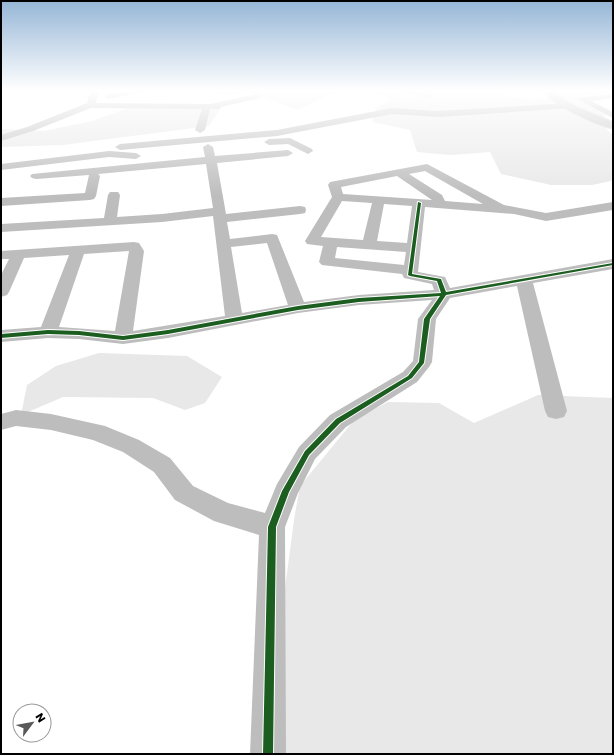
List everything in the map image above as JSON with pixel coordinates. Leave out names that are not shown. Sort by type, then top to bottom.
[{"type":"street","points":[[1,138],[30,130],[39,125]]},
{"type":"street","points":[[200,130],[202,125]]},
{"type":"street","points":[[120,147],[276,133],[317,125]]},
{"type":"street","points":[[1,167],[120,154],[144,155],[171,150],[209,153],[308,151],[290,141],[209,153],[73,174],[28,177]]},
{"type":"street","points":[[209,153],[221,215],[223,244],[234,319]]},
{"type":"street","points":[[62,198],[73,174],[77,158]]},
{"type":"street","points":[[414,248],[312,240],[338,197],[334,185],[427,167],[501,209]]},
{"type":"street","points":[[398,172],[438,198],[439,204]]},
{"type":"street","points":[[1,202],[90,196],[94,176]]},
{"type":"street","points":[[110,221],[114,195]]},
{"type":"street","points":[[338,197],[501,209],[546,217],[613,206]]},
{"type":"street","points":[[369,244],[379,200]]},
{"type":"street","points":[[419,203],[410,275],[439,280],[444,294]]},
{"type":"street","points":[[1,228],[300,210]]},
{"type":"street","points":[[223,244],[272,238],[298,308]]},
{"type":"street","points":[[331,242],[327,262],[411,270]]},
{"type":"street","points":[[1,256],[134,246],[137,251],[123,338]]},
{"type":"street","points":[[48,332],[78,250]]},
{"type":"street","points":[[1,292],[18,255]]},
{"type":"street","points":[[1,336],[48,332],[79,333],[123,338],[168,332],[298,308],[359,300],[444,294],[613,264]]},
{"type":"street","points":[[524,281],[556,411]]},
{"type":"street","points":[[268,754],[272,527],[286,491],[307,453],[338,421],[410,377],[422,362],[427,319],[444,294]]},
{"type":"street","points":[[1,422],[16,418],[51,422],[97,432],[131,446],[162,465],[184,493],[223,514],[272,527]]},
{"type":"shaded area","points":[[72,125],[209,125],[63,145],[1,147],[1,129],[44,131]]},
{"type":"shaded area","points":[[387,125],[604,125],[604,127],[613,135],[613,179],[611,181],[592,185],[551,185],[501,174],[490,152],[451,155],[417,152],[410,130]]},
{"type":"shaded area","points":[[99,353],[187,356],[222,377],[205,403],[185,410],[153,398],[63,397],[21,415],[27,385],[56,366]]},
{"type":"shaded area","points":[[538,395],[613,398],[613,754],[282,754],[282,611],[300,486],[355,419],[388,402],[439,403],[474,423]]},
{"type":"cycle path","points":[[268,754],[272,527],[286,491],[307,453],[338,421],[410,377],[422,362],[427,319],[444,294],[439,280],[410,275],[419,203]]},
{"type":"cycle path","points":[[1,336],[48,332],[79,333],[123,338],[168,332],[298,308],[359,300],[444,294],[613,264]]}]
